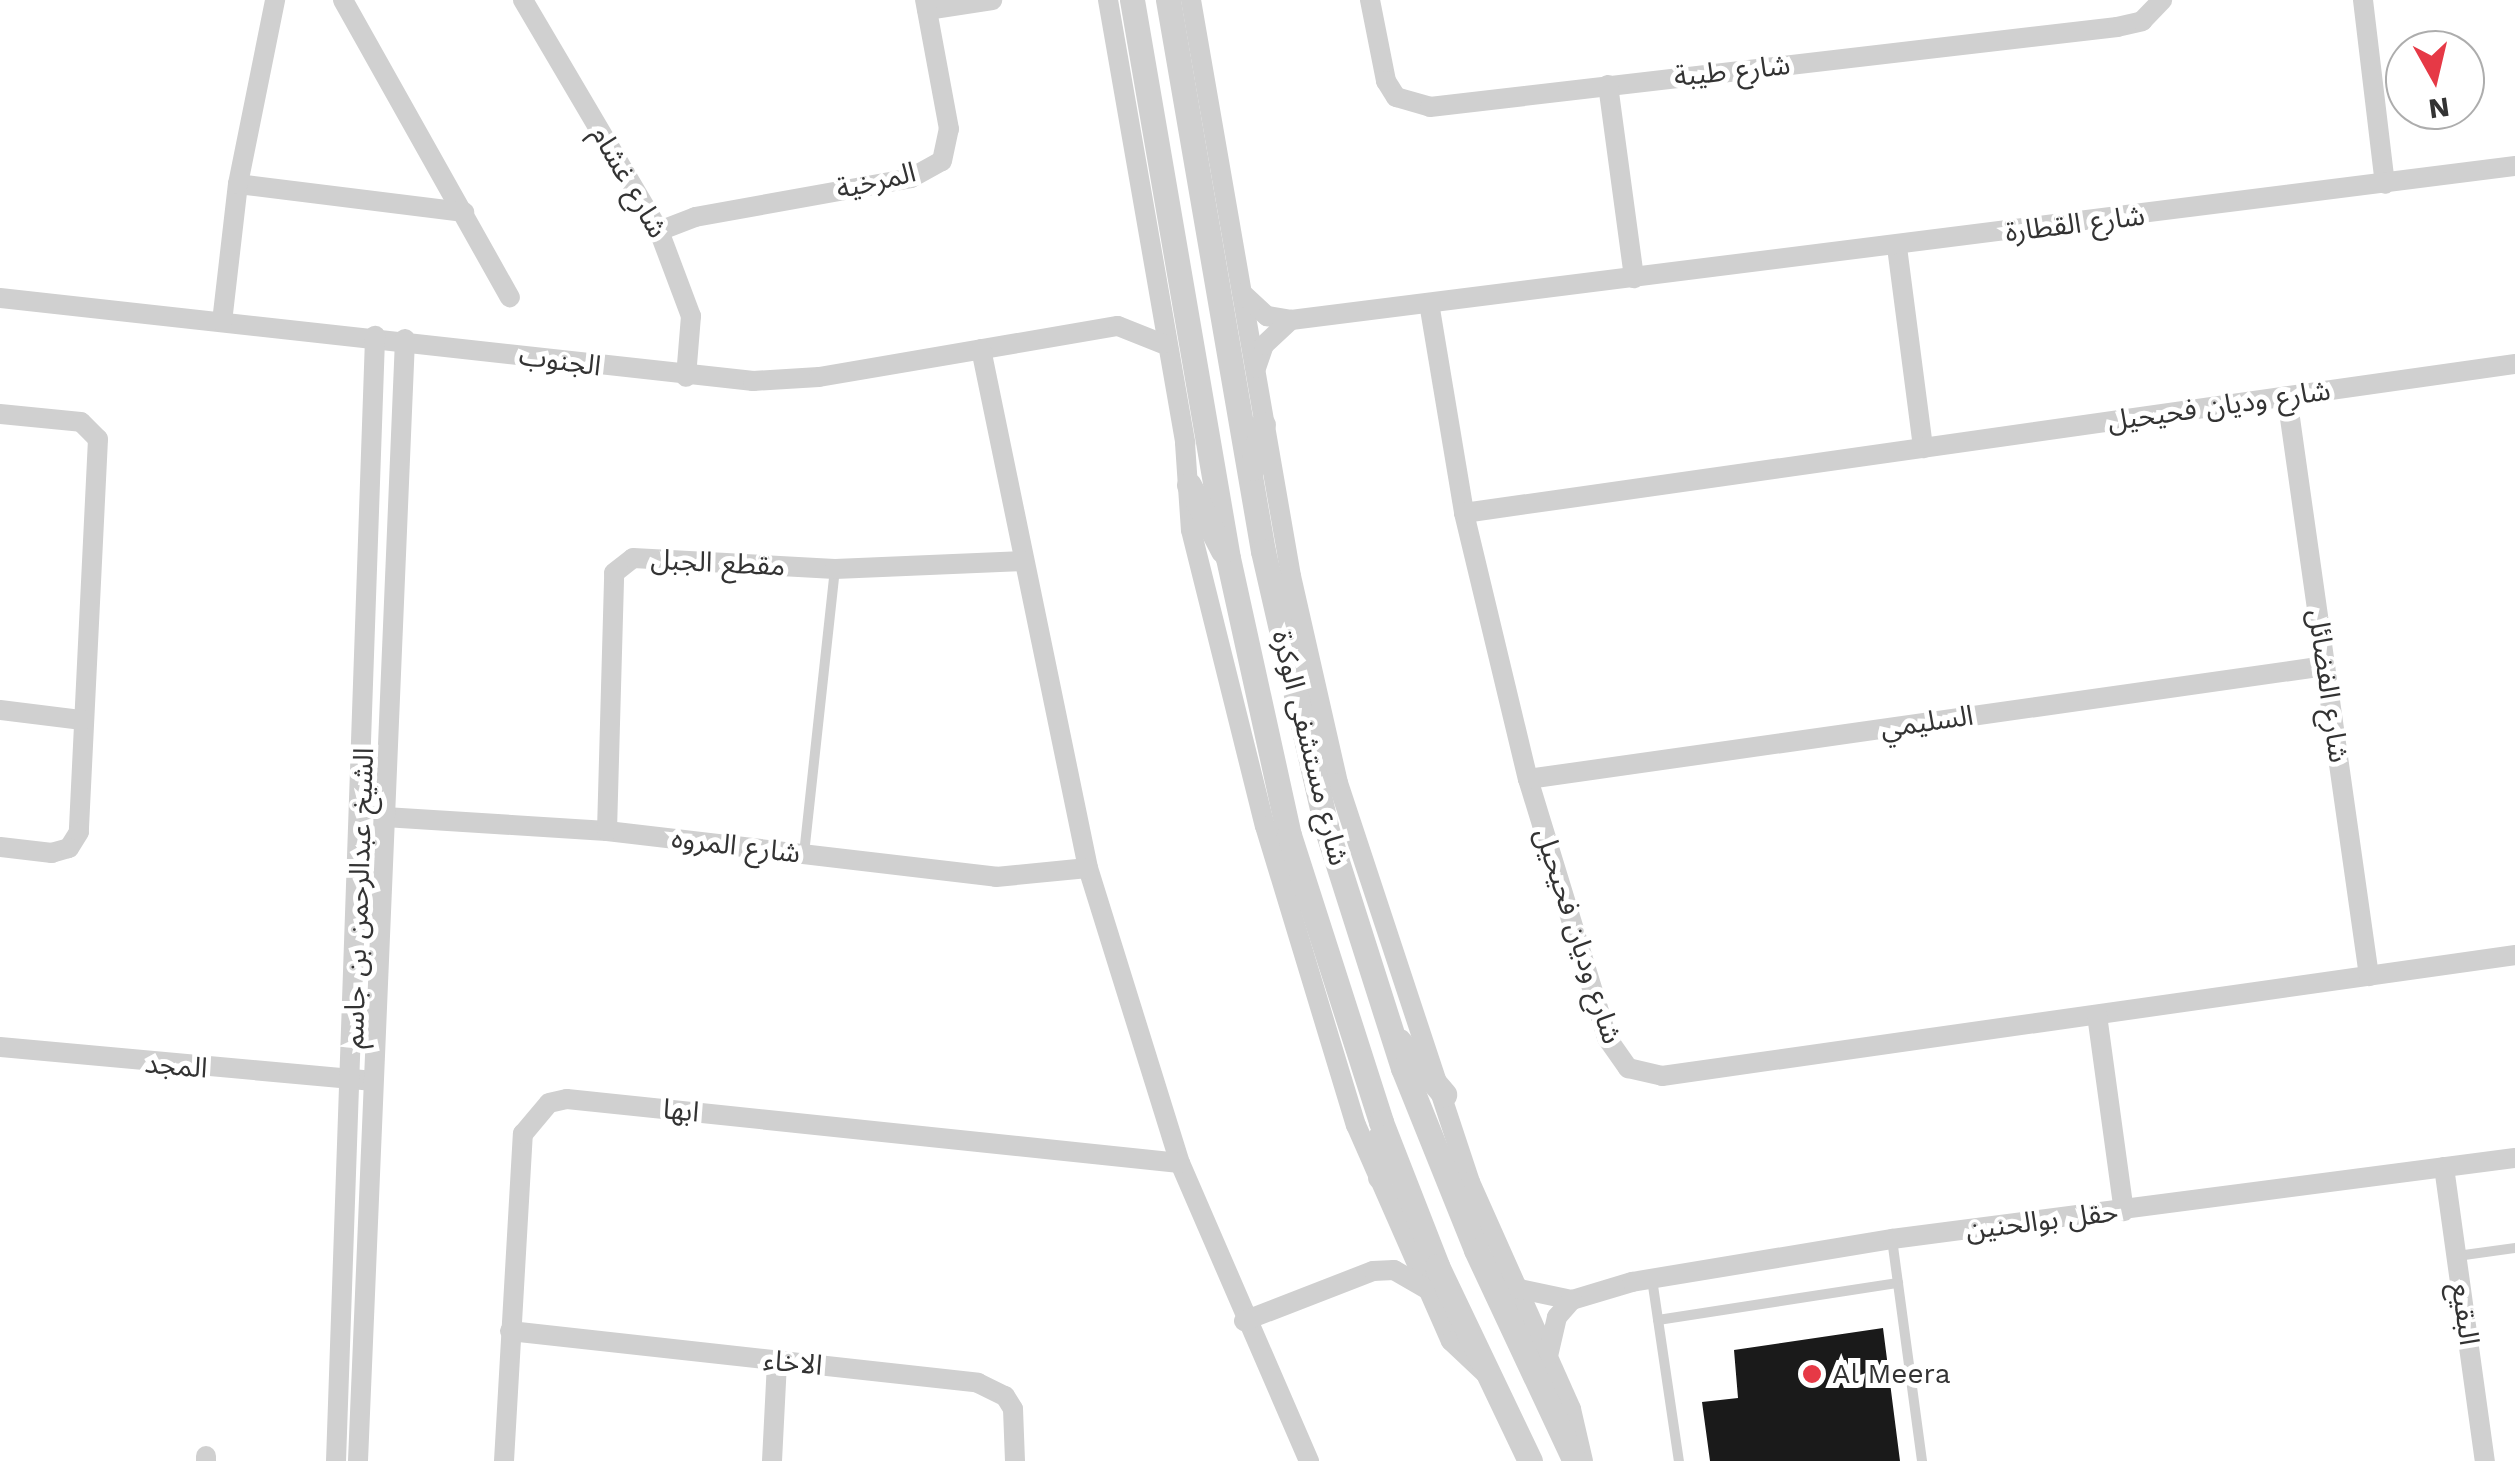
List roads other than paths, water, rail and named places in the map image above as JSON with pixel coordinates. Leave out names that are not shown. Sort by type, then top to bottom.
[{"type":"street","points":[[222,322],[238,184],[276,0]]},
{"type":"street","points":[[343,0],[510,297]]},
{"type":"street","name":"شارع غشام","points":[[523,0],[660,231],[690,316],[686,377]]},
{"type":"street","name":"المرخية","points":[[660,231],[695,217],[911,178],[942,161],[949,129],[926,5],[992,0]]},
{"type":"street","name":"شارع مستشفى الوكرة","points":[[1168,0],[1250,478],[1312,772],[1388,1028],[1476,1250],[1575,1461]]},
{"type":"street","name":"شارع مستشفى الوكرة","points":[[1190,0],[1264,424],[1338,784],[1396,973],[1444,1094],[1470,1182],[1571,1409],[1583,1461]]},
{"type":"street","name":"شارع طيبة","points":[[1370,0],[1386,81],[1412,105],[2118,27],[2142,21],[2162,0]]},
{"type":"street","points":[[2363,0],[2385,184]]},
{"type":"street","name":"شارع مستشفى الوكرة","points":[[1112,2],[1154,294],[1189,485],[1194,546],[1265,826],[1356,1125],[1451,1341],[1486,1374]]},
{"type":"street","name":"شارع مستشفى الوكرة","points":[[1112,2],[1289,835],[1381,1122],[1486,1374],[1530,1461]]},
{"type":"street","points":[[1608,85],[1634,278]]},
{"type":"street","name":"شارع القطارة","points":[[1291,320],[1897,247],[2515,166]]},
{"type":"street","points":[[238,184],[464,212]]},
{"type":"street","points":[[1897,247],[1923,448]]},
{"type":"street","points":[[1240,291],[1267,316],[1291,320]]},
{"type":"street","points":[[1118,326],[1140,314],[1154,294]]},
{"type":"street","name":"الجنوب","points":[[0,298],[405,339],[686,377],[819,378],[1118,326]]},
{"type":"street","name":"شارع وديان فحيحيل","points":[[1429,303],[1464,513],[1528,779],[1607,1038],[1618,1058],[1645,1076],[2515,955]]},
{"type":"street","points":[[1256,368],[1264,345],[1291,320]]},
{"type":"street","points":[[1118,326],[1163,344]]},
{"type":"street","name":"الشيخ عبدالرحمن بن جاسم","points":[[358,1461],[363,1080],[372,816],[374,336]]},
{"type":"street","name":"الشيخ عبدالرحمن بن جاسم","points":[[372,816],[405,339]]},
{"type":"street","points":[[981,350],[1088,868],[1180,1163],[1244,1321],[1309,1461]]},
{"type":"street","name":"شارع وديان فحيحيل","points":[[1464,513],[2515,364]]},
{"type":"street","name":"شارع الفضائل","points":[[2287,396],[2370,976]]},
{"type":"street","points":[[0,414],[80,422],[98,438],[79,832],[69,848],[52,852],[0,847]]},
{"type":"street","points":[[1250,478],[1264,424]]},
{"type":"street","points":[[1189,485],[1208,533],[1228,558]]},
{"type":"street","name":"مقطع الجبل","points":[[607,831],[614,573],[633,558],[834,569],[1024,560]]},
{"type":"street","name":"السليمي","points":[[1528,779],[2326,666]]},
{"type":"street","points":[[0,710],[82,720]]},
{"type":"street","name":"شارع المروه","points":[[372,816],[607,831],[996,877],[1088,868]]},
{"type":"street","points":[[2097,1015],[2124,1211]]},
{"type":"street","points":[[1388,1028],[1444,1094]]},
{"type":"street","name":"المجد","points":[[0,1047],[363,1080]]},
{"type":"street","name":"الشيخ عبدالرحمن بن جاسم","points":[[336,1461],[363,1080]]},
{"type":"street","name":"ابها","points":[[504,1461],[523,1134],[549,1103],[567,1099],[1180,1163]]},
{"type":"street","points":[[1380,1177],[1381,1122]]},
{"type":"street","name":"حقل بوالحنين","points":[[1515,1288],[1572,1300],[1652,1278],[1892,1239],[2515,1158]]},
{"type":"street","name":"البقيع","points":[[2444,1167],[2485,1461]]},
{"type":"street","points":[[1373,1271],[1396,1241],[1400,1222]]},
{"type":"street","points":[[1244,1321],[1373,1271],[1414,1277],[1430,1291]]},
{"type":"street","points":[[1548,1361],[1548,1338],[1572,1300]]},
{"type":"street","name":"الاخاء","points":[[510,1331],[995,1390],[1013,1409],[1016,1461]]},
{"type":"street","points":[[772,1461],[778,1361]]},
{"type":"lane","points":[[804,854],[834,569]]},
{"type":"lane","points":[[1892,1239],[1922,1461]]},
{"type":"lane","points":[[2456,1256],[2515,1248]]},
{"type":"lane","points":[[1652,1278],[1679,1461]]},
{"type":"lane","points":[[1658,1320],[1898,1283]]},
{"type":"place","name":"Al Meera","points":[[1812,1374]]}]
